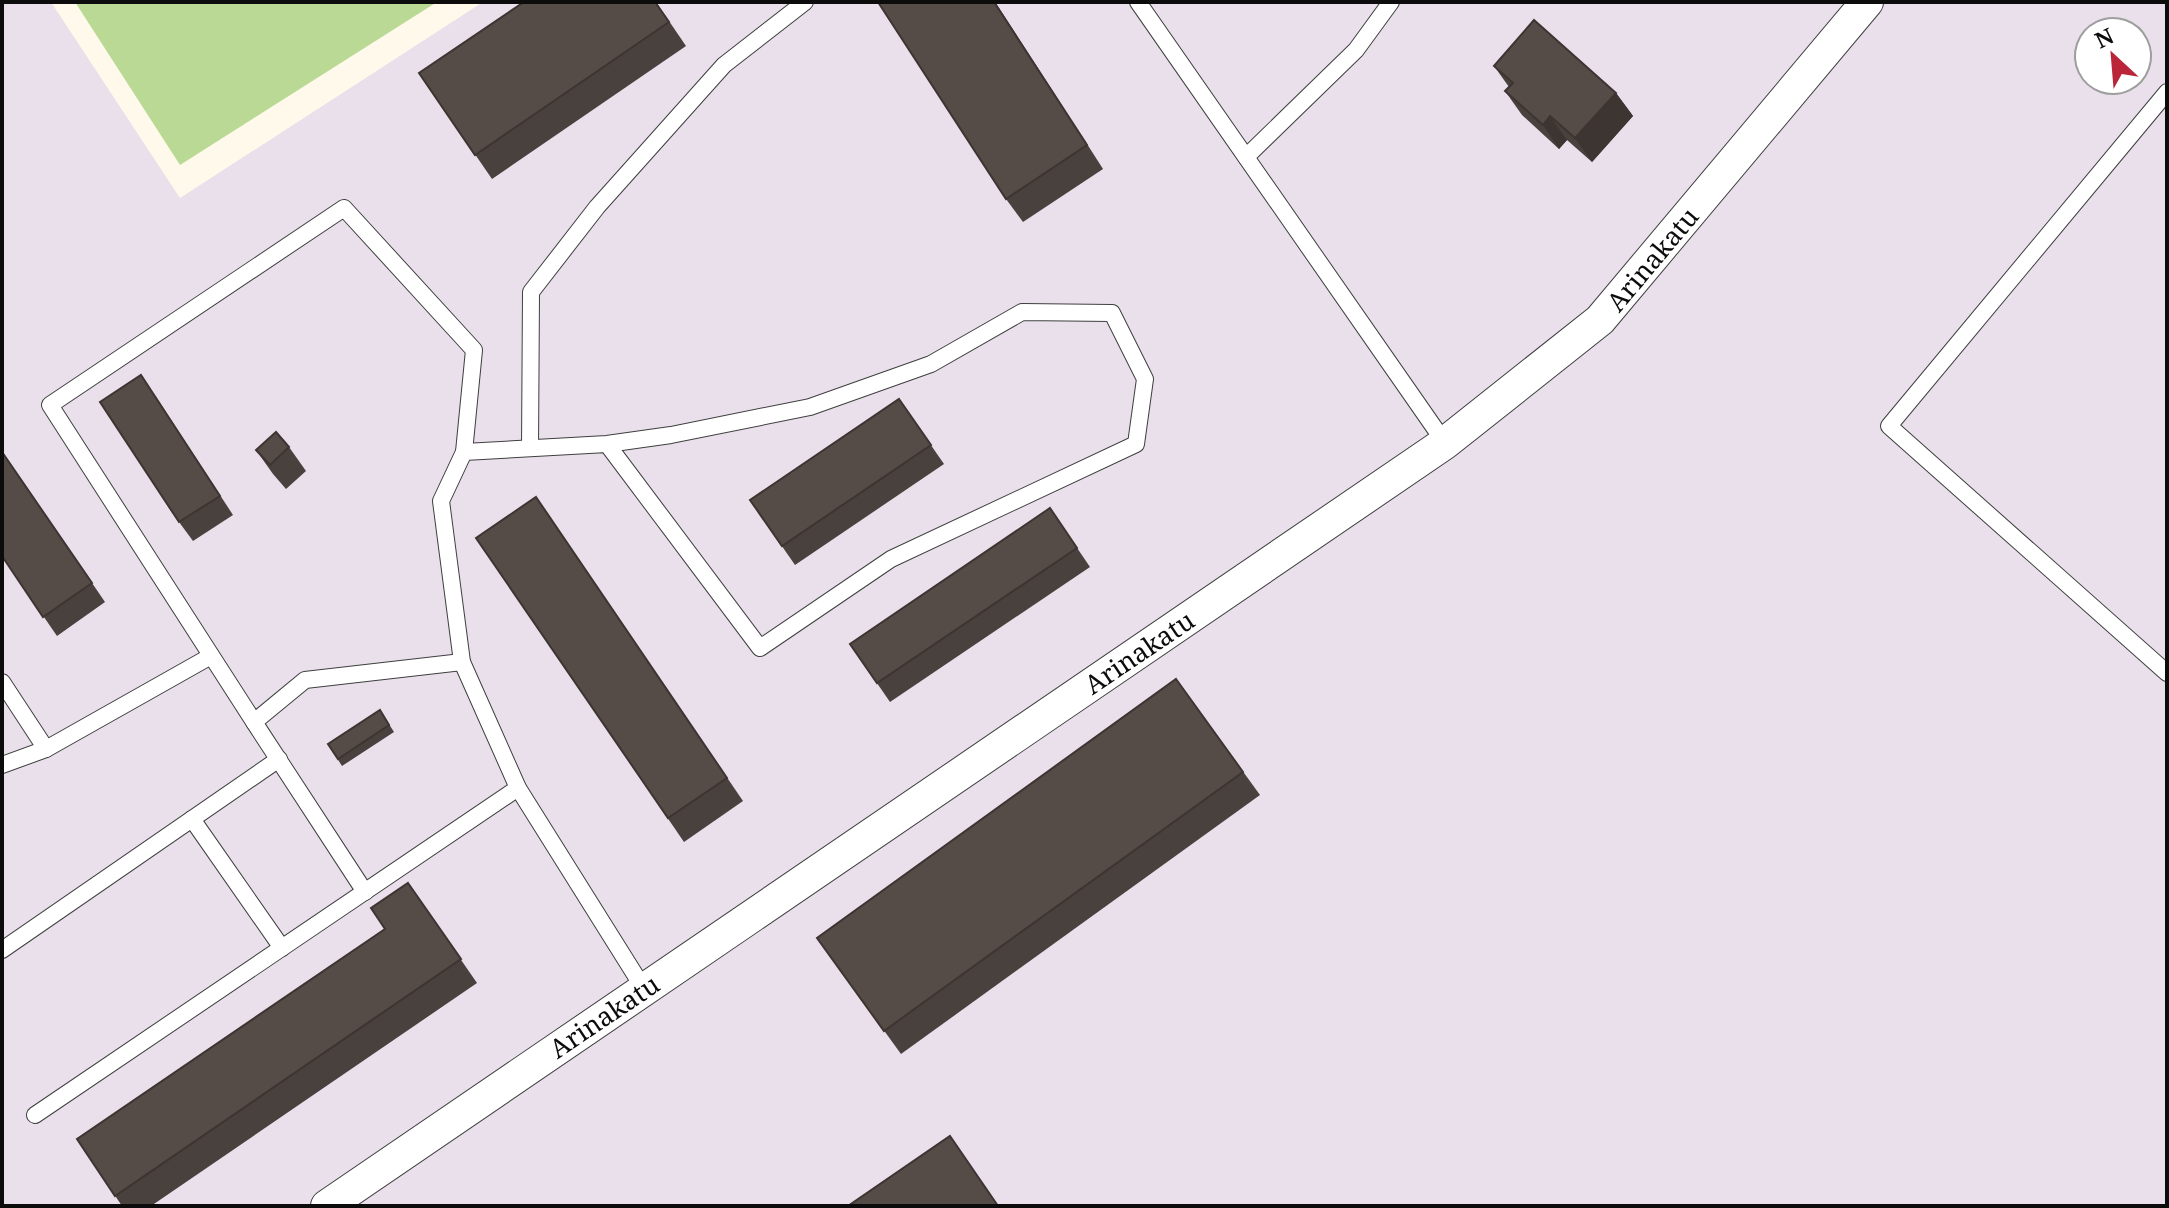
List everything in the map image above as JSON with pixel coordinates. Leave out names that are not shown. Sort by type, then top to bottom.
[{"type":"street","name":"Arinakatu","points":[[327,1206],[1445,443],[1600,320],[1867,2]]},
{"type":"lane","points":[[530,448],[531,292],[597,207],[724,65],[805,2]]},
{"type":"lane","points":[[1138,2],[1445,443]]},
{"type":"lane","points":[[1246,157],[1356,50],[1391,2]]},
{"type":"lane","points":[[2167,92],[1889,426],[2167,673]]},
{"type":"lane","points":[[365,892],[50,405],[344,208],[418,285],[474,350],[464,452],[441,501],[462,662],[518,788],[644,989]]},
{"type":"lane","points":[[464,452],[607,444],[671,435],[810,407],[931,364],[1022,312],[1112,313],[1145,379],[1136,444],[891,559],[760,648],[607,444]]},
{"type":"lane","points":[[2,765],[46,749],[211,656]]},
{"type":"lane","points":[[254,722],[305,680],[462,662]]},
{"type":"lane","points":[[2,682],[46,749]]},
{"type":"lane","points":[[2,950],[279,759]]},
{"type":"lane","points":[[35,1115],[518,788]]},
{"type":"lane","points":[[192,819],[282,948]]},
{"type":"shaded area","points":[[2,2],[51,2],[180,198],[483,2],[2167,2],[2167,1206],[2,1206]]},
{"type":"green space","points":[[75,2],[437,2],[180,165]]},
{"type":"building","points":[[524,2],[655,2],[669,22],[475,155],[419,73]]},
{"type":"building","points":[[878,2],[994,2],[1087,145],[1006,199]]},
{"type":"building","points":[[1534,20],[1616,93],[1575,138],[1550,116],[1543,125],[1505,91],[1513,83],[1494,66]]},
{"type":"building","points":[[141,375],[220,496],[179,522],[100,402]]},
{"type":"building","points":[[899,399],[931,445],[782,546],[750,500]]},
{"type":"building","points":[[276,432],[289,447],[270,465],[256,450]]},
{"type":"building","points":[[2,452],[92,583],[43,617],[2,556]]},
{"type":"building","points":[[536,497],[727,778],[668,818],[476,538]]},
{"type":"building","points":[[1050,508],[1077,548],[877,683],[850,644]]},
{"type":"building","points":[[1176,679],[1243,772],[884,1031],[817,938]]},
{"type":"building","points":[[380,710],[389,725],[338,759],[328,744]]},
{"type":"building","points":[[408,883],[461,959],[115,1196],[77,1139],[385,929],[371,908]]},
{"type":"building","points":[[950,1136],[998,1206],[848,1206]]}]
